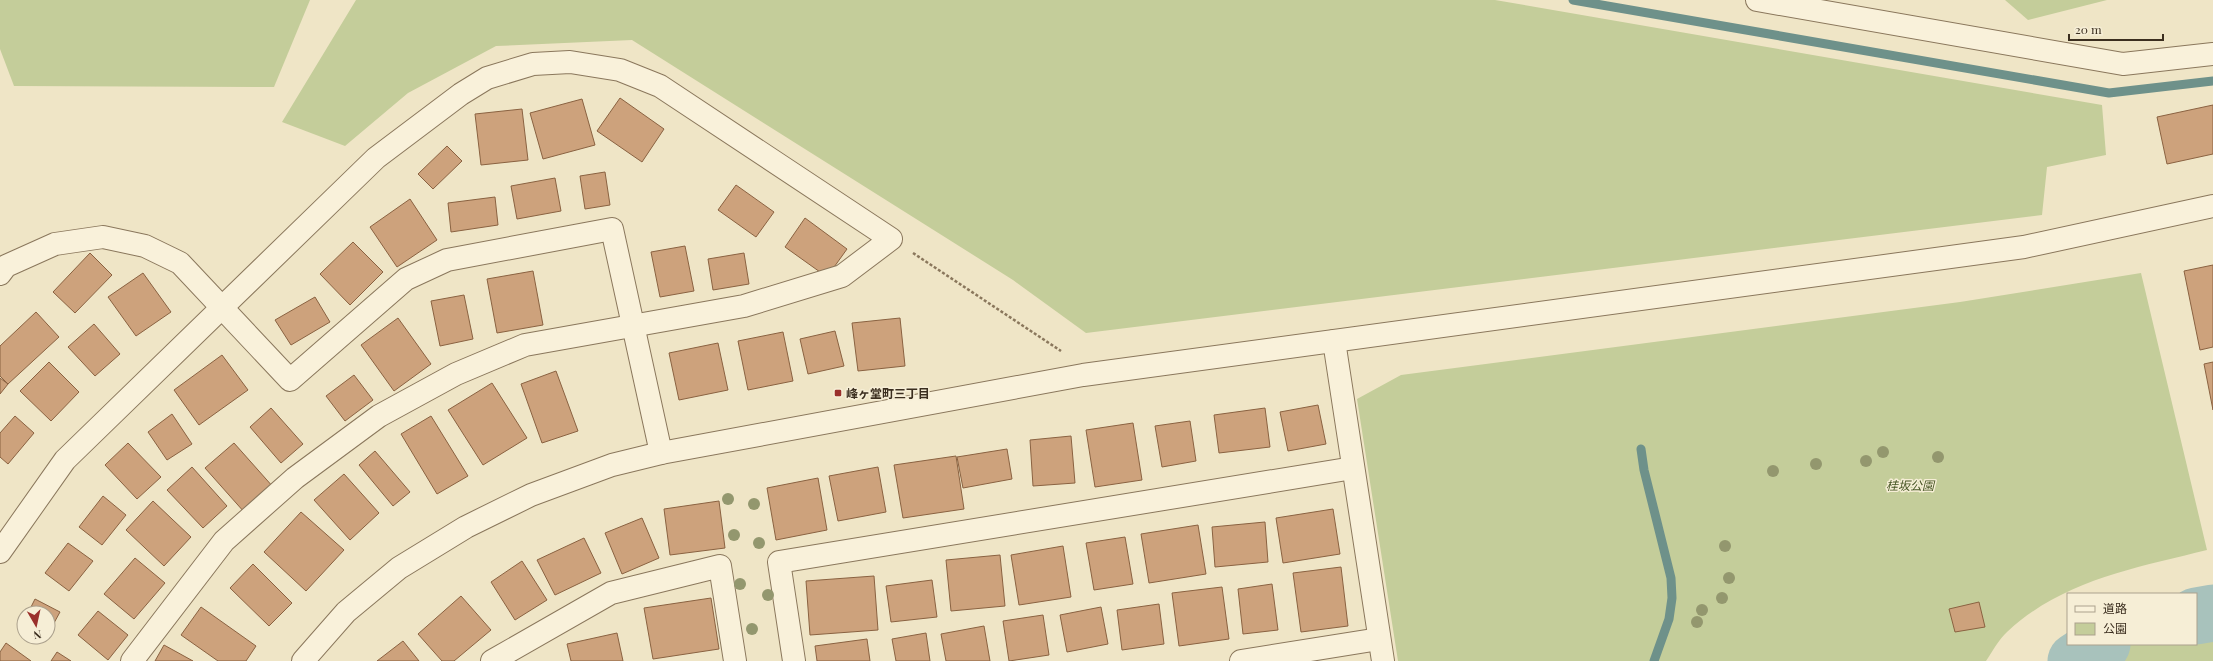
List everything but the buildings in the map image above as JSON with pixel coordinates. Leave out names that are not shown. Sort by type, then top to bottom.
[{"type":"street","points":[[1757,0],[2123,64],[2213,54]]},
{"type":"street","points":[[0,552],[64,460],[222,309],[376,158],[461,94],[487,78],[534,64],[570,62],[620,70],[660,86],[891,239],[842,276],[744,306],[525,345],[456,374],[379,416],[295,478],[224,541],[132,661]]},
{"type":"street","points":[[304,661],[346,612],[399,568],[466,527],[531,495],[612,464],[661,453],[1083,375],[2024,247],[2213,206]]},
{"type":"street","points":[[0,274],[6,266],[55,244],[103,237],[145,246],[180,263],[290,380],[406,279],[447,260],[612,229],[661,453]]},
{"type":"street","points":[[1334,341],[1382,661]]},
{"type":"street","points":[[794,661],[779,562],[1353,468]]},
{"type":"street","points":[[492,661],[611,593],[720,566],[735,661]]},
{"type":"street","points":[[1240,661],[1379,639]]},
{"type":"path","points":[[891,239],[1063,352]]},
{"type":"green space","points":[[0,0],[310,0],[274,87],[14,86],[0,49]]},
{"type":"green space","points":[[356,0],[1495,0],[2102,105],[2106,155],[2047,167],[2042,215],[1086,333],[1013,280],[632,40],[496,46],[408,93],[345,146],[282,122]]},
{"type":"green space","points":[[2005,0],[2107,0],[2028,20]]},
{"type":"green space","name":"桂坂公園","points":[[2141,273],[2207,550],[2153,563],[2101,578],[2052,600],[2029,614],[2007,632],[1998,642],[1986,661],[1398,661],[1357,399],[1401,375],[1960,302]]},
{"type":"green space","points":[[2213,619],[2213,661],[2090,661],[2120,645],[2197,645],[2197,622]]},
{"type":"waterway","points":[[1573,0],[2109,93],[2213,81]]},
{"type":"waterway","points":[[1641,449],[1644,470],[1671,578],[1672,598],[1669,619],[1654,661]]},
{"type":"waterway","points":[[2197,616],[2213,613]]},
{"type":"waterway","points":[[2076,661],[2100,645]]},
{"type":"place","name":"峰ヶ堂町三丁目","points":[[838,393]]}]
